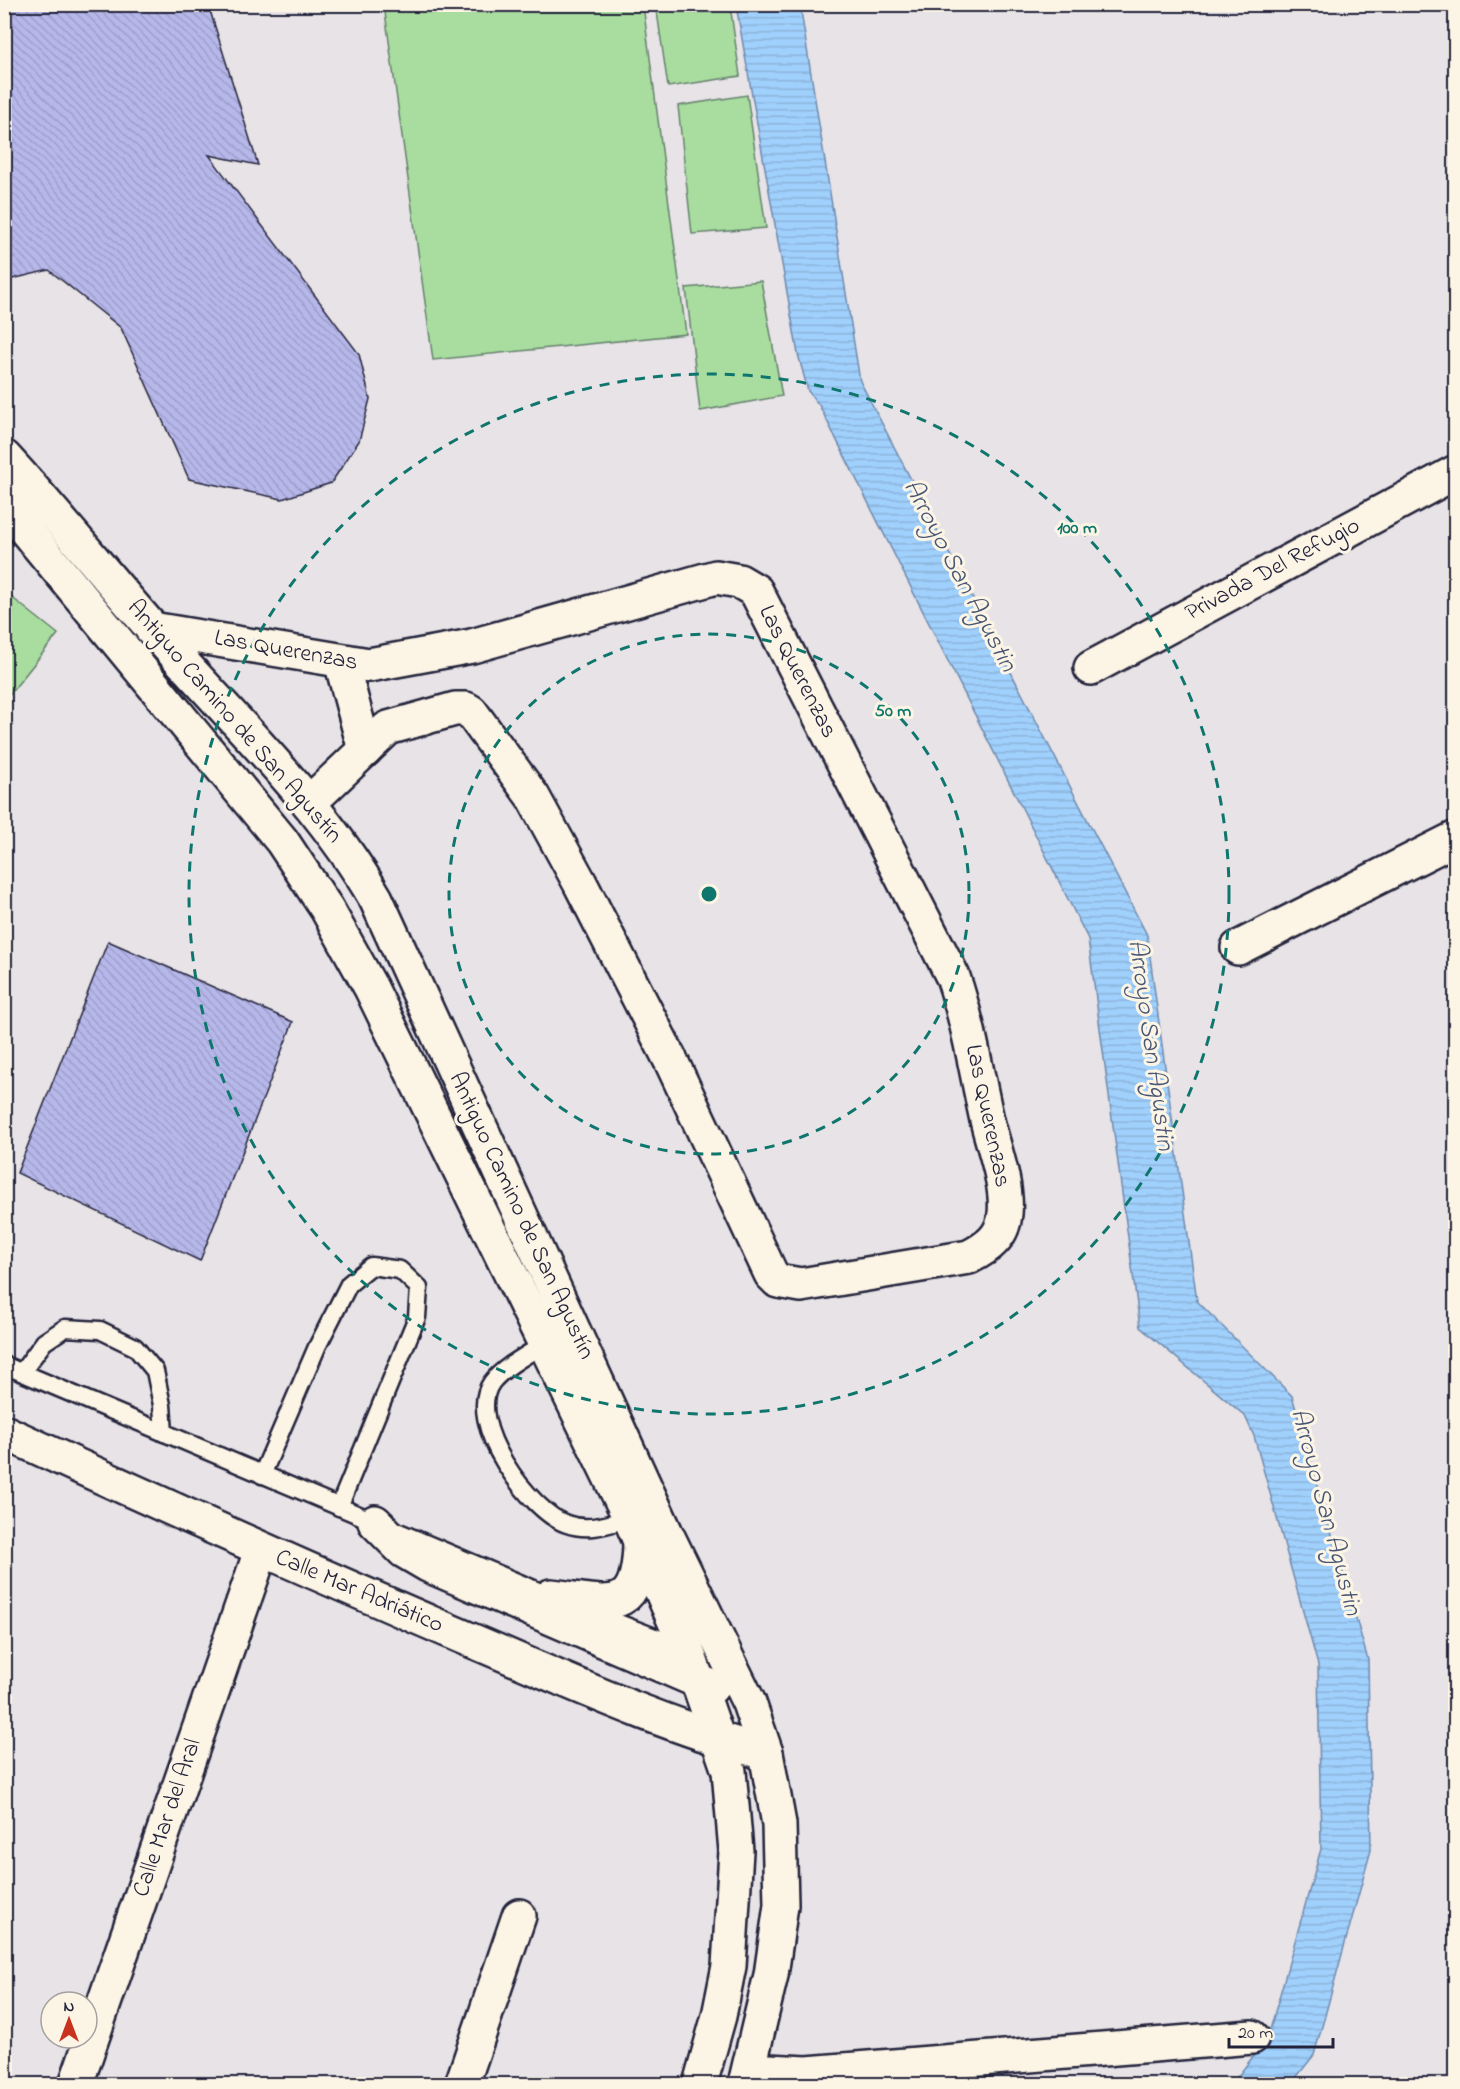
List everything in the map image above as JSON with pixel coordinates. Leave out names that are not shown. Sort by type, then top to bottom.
[{"type":"street","name":"Antiguo Camino de San Agustín","points":[[4,457],[152,628],[309,803],[357,867],[376,899],[749,1703],[766,1753],[779,1824],[781,1905],[771,1975],[747,2077]]},
{"type":"street","name":"Privada Del Refugio","points":[[1091,668],[1455,472]]},
{"type":"street","name":"Antiguo Camino de San Agustín","points":[[4,504],[282,841],[327,909],[372,988],[635,1531],[674,1618],[699,1681],[729,1771],[736,1851],[729,1966],[719,2016],[700,2085]]},
{"type":"street","name":"Las Querenzas","points":[[152,628],[369,665],[472,646],[716,577],[739,581],[756,591],[953,977],[970,1032],[977,1075],[1005,1193],[1005,1215],[1000,1232],[987,1248],[969,1257],[801,1286],[778,1281],[771,1275],[672,1063],[580,883],[533,797],[471,712],[465,709],[454,709],[388,728],[309,803]]},
{"type":"street","points":[[341,661],[365,750]]},
{"type":"street","points":[[1238,948],[1455,838]]},
{"type":"street","name":"Calle Mar Adriático","points":[[4,1432],[261,1551],[638,1711],[719,1741],[766,1753]]},
{"type":"street","points":[[375,1522],[404,1551],[428,1566],[749,1703]]},
{"type":"street","points":[[551,1596],[600,1602],[618,1601],[630,1593],[639,1572],[635,1531]]},
{"type":"street","name":"Calle Mar del Aral","points":[[76,2085],[261,1551]]},
{"type":"street","points":[[462,2085],[519,1916]]},
{"type":"street","points":[[747,2077],[1252,2037]]},
{"type":"lane","points":[[262,1475],[317,1347],[349,1284],[371,1266],[400,1270],[418,1288],[417,1317],[339,1507]]},
{"type":"lane","points":[[22,1372],[44,1342],[65,1328],[100,1330],[135,1347],[155,1371],[162,1405],[164,1433]]},
{"type":"lane","points":[[544,1344],[516,1362],[492,1383],[486,1399],[485,1419],[502,1461],[547,1514],[565,1524],[581,1528],[601,1526],[635,1531]]},
{"type":"lane","points":[[4,1365],[551,1596],[687,1650]]},
{"type":"lane","points":[[642,1632],[674,1618],[697,1595]]},
{"type":"green space","points":[[384,5],[643,5],[686,334],[433,360]]},
{"type":"green space","points":[[656,5],[730,5],[740,76],[668,87]]},
{"type":"green space","points":[[747,95],[766,228],[692,234],[678,106]]},
{"type":"green space","points":[[761,281],[782,396],[700,411],[686,288]]},
{"type":"green space","points":[[5,592],[58,634],[5,700]]},
{"type":"water","name":"Arroyo San Agustin","points":[[736,5],[800,5],[860,381],[1147,935],[1197,1301],[1292,1396],[1368,1660],[1371,1850],[1314,2055],[1291,2084],[1232,2084],[1268,2037],[1321,1849],[1318,1665],[1254,1436],[1245,1416],[1140,1327],[1088,939],[819,405],[808,391],[798,354]]},
{"type":"building","points":[[4,4],[208,4],[258,165],[209,155],[359,354],[370,399],[359,441],[331,483],[282,499],[189,479],[121,328],[49,270],[4,281]]},
{"type":"building","points":[[108,941],[293,1022],[200,1261],[17,1173]]}]
